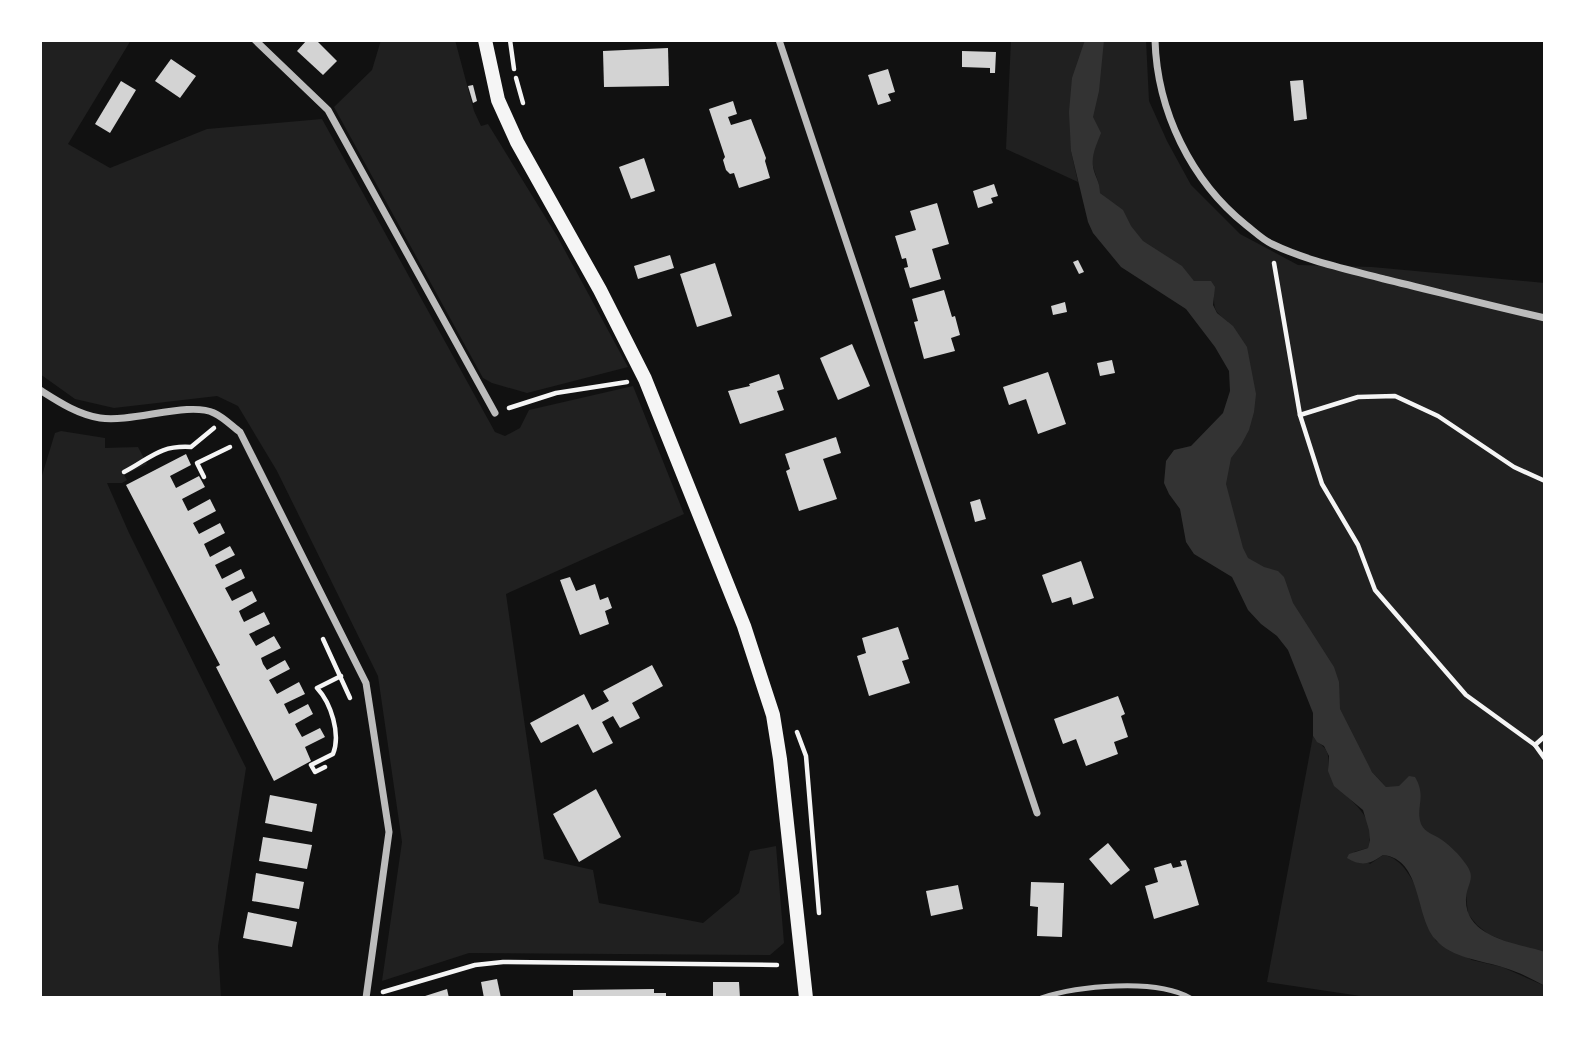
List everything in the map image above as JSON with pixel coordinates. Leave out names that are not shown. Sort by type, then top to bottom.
[{"type":"main road","points":[[485,40],[498,100],[517,142],[600,290],[645,379],[744,626],[773,715],[787,811],[800,961],[806,998]]},
{"type":"street","points":[[255,40],[328,110],[495,413]]},
{"type":"street","points":[[779,40],[1037,813]]},
{"type":"street","points":[[1155,40],[1167,113],[1188,158],[1227,210],[1270,243],[1301,256],[1545,318]]},
{"type":"street","points":[[40,390],[73,411],[99,418],[128,419],[196,408],[213,412],[240,432],[366,683],[389,832],[366,998]]},
{"type":"lane","points":[[1041,998],[1058,992],[1114,985],[1179,992],[1190,998]]},
{"type":"lane","points":[[1058,992],[1071,998]]},
{"type":"path","points":[[1270,243],[1300,415],[1322,484],[1358,545],[1375,590],[1466,695],[1535,745],[1545,760]]},
{"type":"path","points":[[495,413],[556,393],[645,379]]},
{"type":"path","points":[[1300,415],[1358,397],[1395,396],[1438,416],[1514,467],[1545,481]]},
{"type":"path","points":[[203,422],[224,436]]},
{"type":"path","points":[[124,472],[146,461],[158,450],[177,446],[191,447],[215,428]]},
{"type":"path","points":[[204,478],[197,463],[230,446],[234,454]]},
{"type":"path","points":[[320,633],[353,707]]},
{"type":"path","points":[[325,767],[315,772],[311,765],[333,754],[335,748],[334,723],[329,706],[317,688],[341,676]]},
{"type":"path","points":[[1535,745],[1545,736]]},
{"type":"path","points":[[377,993],[475,965],[503,962],[777,965]]},
{"type":"shaded area","points":[[40,40],[131,40],[68,144],[110,168],[207,129],[322,119],[495,432],[505,436],[520,428],[529,410],[633,386],[684,514],[506,594],[544,859],[593,870],[599,903],[703,923],[739,893],[750,851],[776,846],[784,943],[770,955],[469,953],[382,981],[402,842],[378,676],[277,471],[238,406],[217,396],[114,408],[75,399],[40,374]]},
{"type":"shaded area","points":[[381,40],[455,40],[474,111],[481,126],[488,124],[557,236],[628,367],[527,393],[483,378],[334,107],[372,70]]},
{"type":"shaded area","points":[[1011,40],[1085,40],[1071,151],[1078,182],[1006,149]]},
{"type":"shaded area","points":[[1085,40],[1104,40],[1099,91],[1093,117],[1101,133],[1093,161],[1100,193],[1123,210],[1143,241],[1182,266],[1194,281],[1211,281],[1215,287],[1213,305],[1217,313],[1233,326],[1247,347],[1256,394],[1254,412],[1249,430],[1231,458],[1226,484],[1243,548],[1248,558],[1278,571],[1284,577],[1293,603],[1334,667],[1339,682],[1340,709],[1372,772],[1386,787],[1399,786],[1409,776],[1415,777],[1421,796],[1421,824],[1454,850],[1469,868],[1470,880],[1466,898],[1468,911],[1474,922],[1494,937],[1545,952],[1545,986],[1496,965],[1459,955],[1442,946],[1429,929],[1411,877],[1396,859],[1383,855],[1362,863],[1347,858],[1349,854],[1368,848],[1369,830],[1363,810],[1334,786],[1328,771],[1329,756],[1324,746],[1313,736],[1313,713],[1288,650],[1277,636],[1248,610],[1232,577],[1194,554],[1186,542],[1180,509],[1164,483],[1166,461],[1174,450],[1191,446],[1223,413],[1230,391],[1229,371],[1215,347],[1186,309],[1121,267],[1093,233],[1088,222],[1071,151],[1069,112],[1072,78]]},
{"type":"shaded area","points":[[1092,40],[1146,40],[1149,101],[1167,141],[1191,185],[1240,234],[1298,265],[1372,267],[1545,283],[1545,958],[1488,934],[1468,914],[1463,865],[1424,830],[1395,791],[1386,787],[1372,772],[1248,568],[1218,481],[1249,407],[1228,322],[1215,309],[1214,291],[1194,281],[1141,242],[1111,202],[1100,193],[1092,161]]},
{"type":"shaded area","points":[[61,431],[105,438],[105,448],[138,447],[147,464],[124,475],[127,480],[122,483],[107,483],[129,533],[246,768],[218,946],[221,998],[40,998],[40,482],[55,433]]},
{"type":"shaded area","points":[[1313,736],[1327,752],[1329,771],[1336,784],[1358,807],[1369,824],[1368,848],[1354,852],[1370,864],[1383,855],[1403,866],[1417,890],[1436,941],[1472,960],[1502,967],[1545,986],[1545,998],[1374,998],[1267,982]]},
{"type":"building","points":[[307,40],[316,40],[337,61],[323,75],[297,51]]},
{"type":"building","points":[[668,48],[669,86],[604,87],[603,51]]},
{"type":"building","points":[[962,51],[996,52],[995,73],[990,73],[990,68],[962,67]]},
{"type":"building","points":[[171,59],[196,76],[180,98],[155,81]]},
{"type":"building","points":[[888,69],[895,92],[888,94],[891,101],[878,105],[868,75]]},
{"type":"building","points":[[1303,80],[1307,119],[1294,121],[1290,81]]},
{"type":"building","points":[[121,81],[136,90],[110,133],[95,124]]},
{"type":"building","points":[[473,85],[477,101],[473,103],[468,86]]},
{"type":"building","points":[[733,101],[737,114],[728,117],[731,125],[751,119],[766,158],[770,178],[739,188],[734,173],[730,174],[726,170],[723,160],[725,157],[709,109]]},
{"type":"building","points":[[644,158],[655,191],[631,199],[619,167]]},
{"type":"building","points":[[994,184],[998,196],[991,198],[993,203],[978,208],[973,191]]},
{"type":"building","points":[[937,203],[949,244],[932,249],[941,279],[910,288],[904,268],[908,267],[906,258],[902,259],[895,236],[916,230],[910,211]]},
{"type":"building","points":[[670,255],[674,268],[638,279],[634,266]]},
{"type":"building","points":[[1078,260],[1084,272],[1079,274],[1073,262]]},
{"type":"building","points":[[715,263],[732,316],[697,327],[680,274]]},
{"type":"building","points":[[944,290],[960,335],[951,338],[955,351],[924,359],[914,322],[918,321],[912,299]]},
{"type":"building","points":[[1065,302],[1067,312],[1053,315],[1051,306]]},
{"type":"building","points":[[852,344],[870,386],[838,400],[820,358]]},
{"type":"building","points":[[1112,360],[1115,373],[1100,376],[1097,363]]},
{"type":"building","points":[[1048,372],[1066,424],[1038,434],[1026,399],[1009,405],[1003,387]]},
{"type":"building","points":[[779,374],[784,389],[777,391],[784,410],[740,424],[728,391],[750,386],[749,384]]},
{"type":"building","points":[[836,437],[841,453],[823,459],[837,499],[799,511],[786,471],[790,469],[785,454]]},
{"type":"building","points":[[186,454],[191,465],[170,476],[176,488],[199,476],[205,487],[182,499],[188,511],[210,499],[216,511],[193,523],[199,534],[220,523],[225,533],[204,544],[210,557],[230,546],[235,555],[215,565],[222,579],[241,569],[245,578],[225,588],[232,601],[252,591],[257,601],[239,611],[244,622],[264,612],[270,624],[249,634],[256,646],[274,636],[281,648],[261,658],[263,664],[267,670],[285,660],[290,669],[269,680],[277,694],[299,682],[305,694],[284,704],[289,714],[308,704],[313,714],[295,724],[298,730],[302,737],[320,728],[325,737],[305,747],[311,761],[274,781],[216,667],[220,665],[126,485]]},
{"type":"building","points":[[980,499],[986,519],[975,522],[970,502]]},
{"type":"building","points":[[1081,561],[1094,598],[1073,605],[1071,597],[1052,603],[1042,575]]},
{"type":"building","points":[[570,577],[576,591],[595,584],[600,600],[608,597],[612,608],[605,611],[609,624],[580,635],[560,580]]},
{"type":"building","points":[[898,627],[909,659],[902,661],[910,683],[869,696],[857,656],[866,653],[862,638]]},
{"type":"building","points":[[652,665],[663,686],[632,703],[640,718],[620,728],[613,716],[602,722],[613,743],[593,753],[578,724],[541,743],[530,723],[584,694],[592,710],[609,701],[603,691]]},
{"type":"building","points":[[1118,696],[1125,714],[1121,716],[1128,737],[1114,742],[1118,754],[1086,766],[1076,739],[1063,744],[1054,719]]},
{"type":"building","points":[[596,789],[621,837],[579,862],[553,814]]},
{"type":"building","points":[[270,795],[317,804],[312,832],[265,823]]},
{"type":"building","points":[[263,837],[312,845],[307,869],[259,861]]},
{"type":"building","points":[[1108,843],[1130,870],[1111,885],[1089,859]]},
{"type":"building","points":[[1186,860],[1199,905],[1154,919],[1145,886],[1158,882],[1154,868],[1171,863],[1173,868],[1182,866],[1180,861]]},
{"type":"building","points":[[256,873],[304,882],[299,909],[252,901]]},
{"type":"building","points":[[1031,882],[1064,883],[1062,937],[1037,936],[1038,907],[1030,906]]},
{"type":"building","points":[[958,885],[963,909],[931,916],[926,891]]},
{"type":"building","points":[[248,912],[297,922],[292,947],[243,938]]},
{"type":"building","points":[[497,979],[501,998],[484,998],[481,982]]},
{"type":"building","points":[[713,982],[739,982],[740,998],[713,998]]},
{"type":"building","points":[[447,989],[449,998],[422,998],[422,997]]},
{"type":"building","points":[[654,989],[654,993],[666,993],[666,998],[573,998],[573,990]]}]
